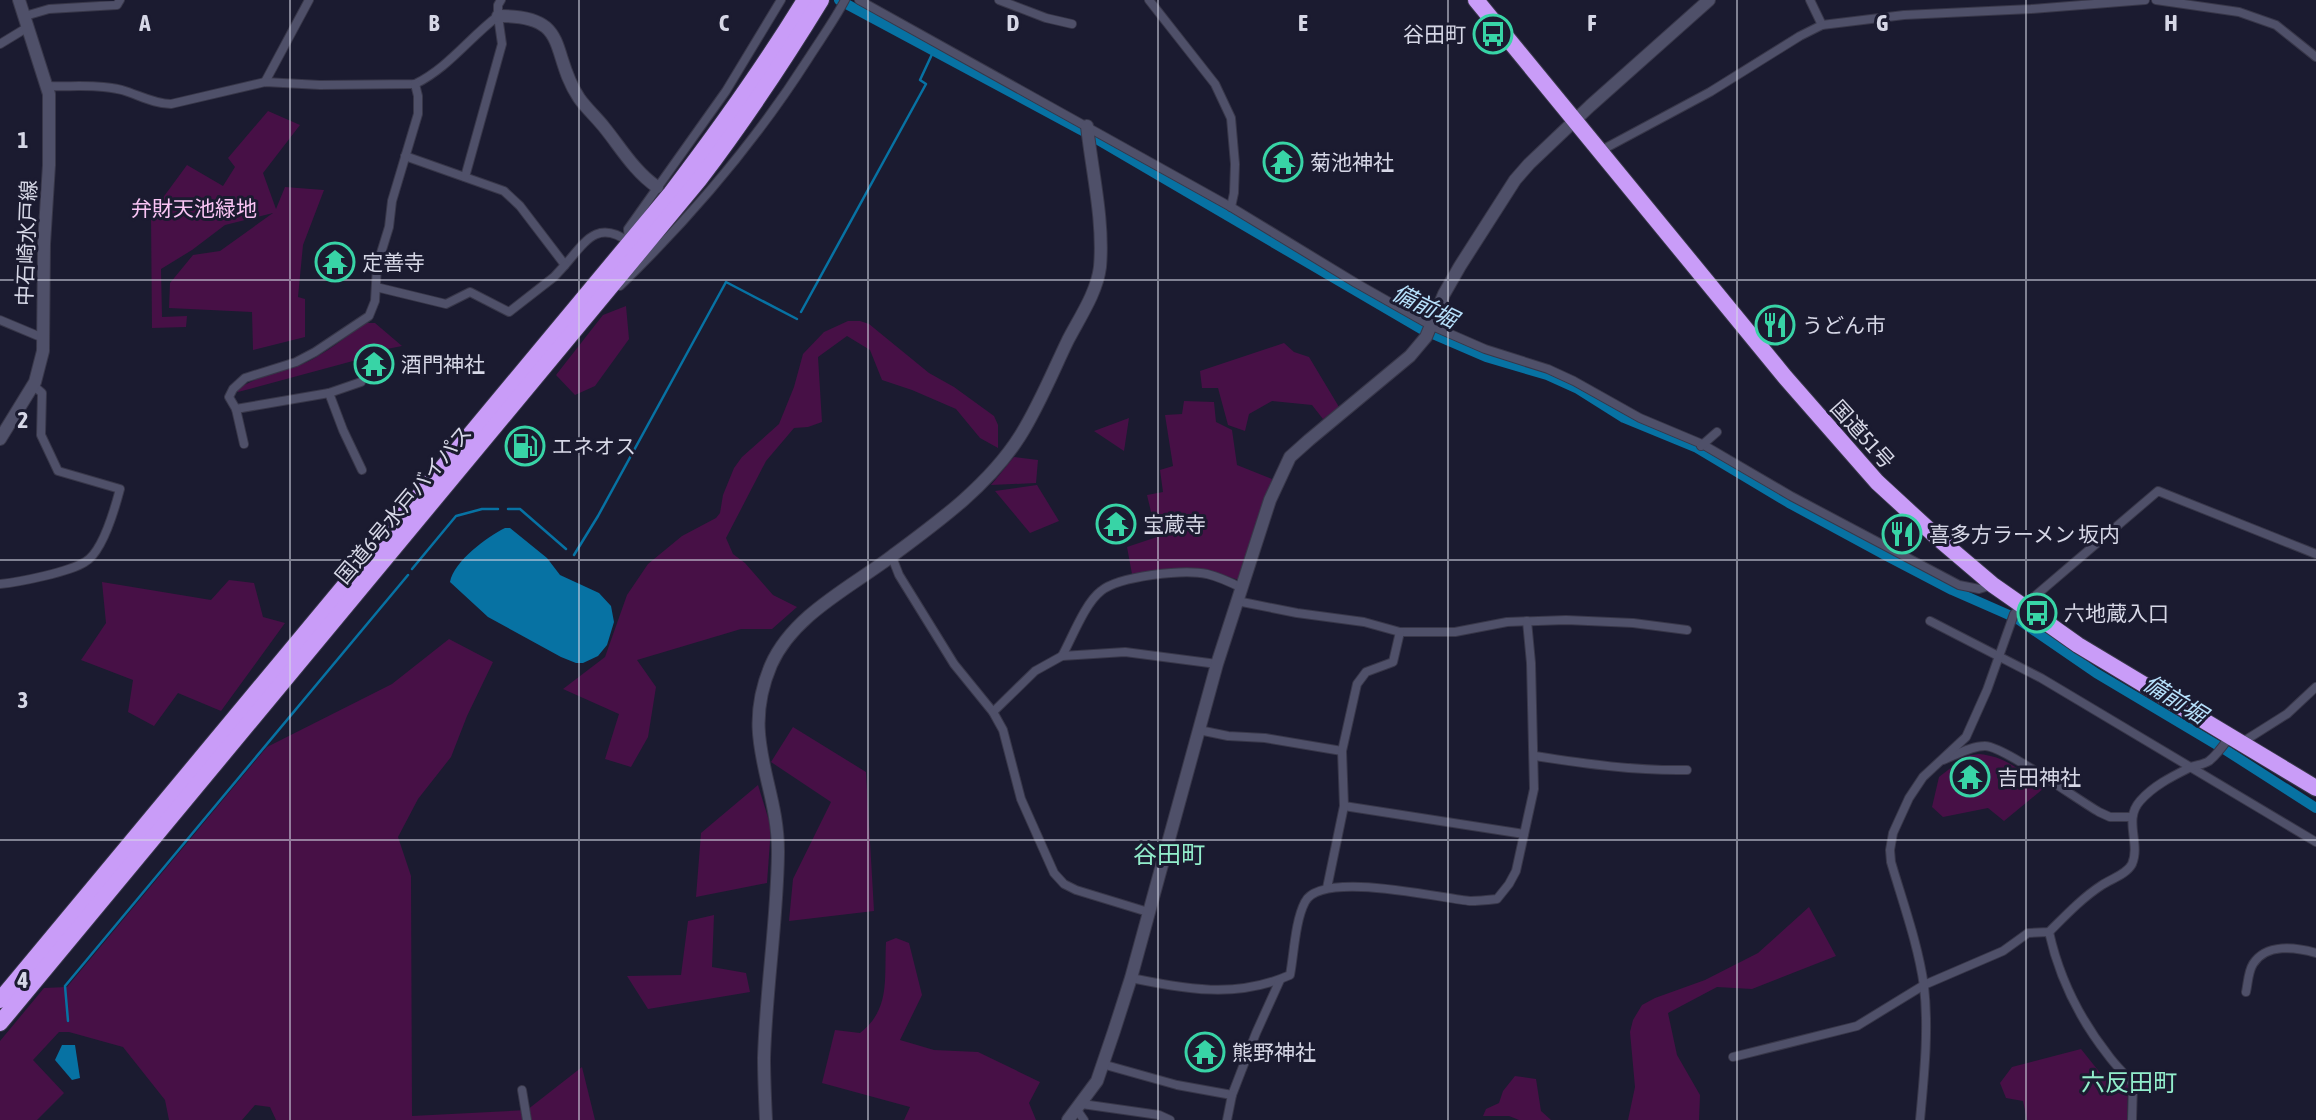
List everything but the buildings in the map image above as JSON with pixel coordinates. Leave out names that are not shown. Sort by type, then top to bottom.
[{"type":"highway","name":"国道6号水戸バイパス","points":[[0,1000],[671,193],[764,67],[805,0]]},
{"type":"highway","name":"国道6号水戸バイパス","points":[[0,1023],[581,323],[736,132],[785,60],[821,0]]},
{"type":"highway","name":"国道51号","points":[[1476,0],[1785,377],[1877,482],[1993,585],[2078,645],[2228,745],[2316,788]]},
{"type":"street","name":"中石崎水戸線","points":[[0,439],[33,385],[41,365],[43,338],[44,244],[49,165],[48,86],[19,0]]},
{"type":"street","points":[[0,44],[26,22],[62,8],[117,5],[120,0]]},
{"type":"street","points":[[265,82],[309,0]]},
{"type":"street","points":[[465,177],[502,44],[498,16],[501,0]]},
{"type":"street","points":[[629,242],[628,229],[726,91],[781,0]]},
{"type":"street","points":[[859,0],[1088,133],[1231,207],[1428,330],[1548,369],[1640,418],[1701,445],[1791,496],[1959,584],[1979,589],[1993,585]]},
{"type":"street","points":[[999,0],[1046,18],[1072,24]]},
{"type":"street","points":[[1149,0],[1215,84],[1231,118],[1235,164],[1231,207]]},
{"type":"street","points":[[1170,1120],[1159,1115],[1078,1113],[1097,1081],[1131,978],[1217,664],[1269,500],[1290,457],[1410,356],[1428,330],[1460,266],[1515,180],[1529,164],[1709,0]]},
{"type":"street","points":[[1810,0],[1822,26]]},
{"type":"street","points":[[1600,152],[1710,92],[1800,36],[1822,26],[1904,15],[2145,0]]},
{"type":"street","points":[[2156,0],[2239,12],[2276,25],[2316,57]]},
{"type":"street","points":[[581,323],[650,256],[727,170],[793,82],[843,3]]},
{"type":"street","points":[[48,86],[106,87],[160,104],[171,104],[265,82],[320,85],[415,84],[460,53],[498,16],[528,17],[552,34],[579,98],[634,167],[657,187]]},
{"type":"street","points":[[244,444],[236,408],[229,397],[233,389],[246,378],[296,362],[315,352],[369,316],[375,301],[377,266],[389,227],[392,201],[418,114],[415,84]]},
{"type":"street","points":[[766,1120],[764,1059],[778,851],[774,813],[758,739],[762,689],[772,662],[798,628],[962,502],[1021,435],[1088,300],[1099,271],[1101,239],[1088,133]]},
{"type":"street","points":[[405,156],[497,188],[513,198],[565,265]]},
{"type":"street","points":[[376,288],[446,304],[470,292],[509,312],[554,277],[589,236],[597,233],[618,234],[629,242]]},
{"type":"street","points":[[0,320],[43,338]]},
{"type":"street","points":[[236,408],[329,393],[361,383]]},
{"type":"street","points":[[0,584],[84,563],[96,551],[113,517],[120,489],[58,471],[41,435],[42,393],[33,385]]},
{"type":"street","points":[[329,393],[362,470]]},
{"type":"street","points":[[1701,445],[1717,432]]},
{"type":"street","points":[[1920,1120],[1926,1048],[1924,985],[1915,940],[1891,862],[1893,832],[1909,798],[1923,777],[1966,737],[2014,614],[2158,491],[2316,554]]},
{"type":"street","points":[[891,557],[899,575],[954,664],[974,692],[993,712],[1003,730],[1021,799],[1058,879],[1084,894],[1148,912]]},
{"type":"street","points":[[1062,656],[1092,600],[1101,590],[1122,581],[1177,573],[1204,573],[1223,579],[1240,594],[1297,613],[1364,622],[1400,632],[1455,632],[1507,622],[1566,620],[1633,623],[1687,630]]},
{"type":"street","points":[[1131,978],[1186,989],[1224,990],[1251,988],[1280,980],[1290,975],[1305,900],[1312,892],[1327,888],[1370,887],[1470,901],[1497,899],[1516,871],[1535,789],[1527,621]]},
{"type":"street","points":[[1930,621],[2000,655],[2193,766],[2316,842]]},
{"type":"street","points":[[1327,888],[1344,806],[1342,751],[1357,684],[1366,672],[1393,662],[1400,632]]},
{"type":"street","points":[[993,712],[1035,671],[1062,656],[1125,652],[1217,664]]},
{"type":"street","points":[[1733,1057],[1857,1026],[1924,985],[2003,951],[2028,933],[2049,932],[2098,887],[2128,870],[2133,858],[2133,810],[2154,788],[2193,766],[2206,763],[2228,745],[2287,714],[2316,687]]},
{"type":"street","points":[[1199,730],[1342,751]]},
{"type":"street","points":[[1939,761],[1979,747],[1990,747],[2026,766],[2104,815],[2116,818],[2132,817]]},
{"type":"street","points":[[1535,756],[1648,771],[1687,770]]},
{"type":"street","points":[[1344,806],[1524,834]]},
{"type":"street","points":[[2049,932],[2060,973],[2077,1008],[2108,1056],[2133,1084],[2132,1120]]},
{"type":"street","points":[[2246,992],[2253,964],[2263,953],[2299,948],[2316,953]]},
{"type":"street","points":[[1227,1120],[1232,1095],[1280,980]]},
{"type":"street","points":[[1102,1065],[1177,1085],[1232,1095]]},
{"type":"street","points":[[522,1090],[527,1120]]},
{"type":"green space","name":"弁財天池緑地","points":[[268,111],[300,125],[263,173],[276,209],[285,187],[324,190],[303,245],[298,297],[305,299],[305,337],[253,350],[252,312],[169,308],[170,283],[193,255],[220,251],[273,213],[225,225],[161,269],[162,317],[187,316],[186,327],[152,328],[151,214],[187,165],[223,186],[235,167],[228,158]]},
{"type":"green space","points":[[626,306],[629,339],[595,386],[575,395],[556,375],[603,315]]},
{"type":"green space","points":[[848,321],[869,324],[929,373],[954,387],[994,416],[998,425],[998,448],[980,438],[956,409],[882,380],[870,350],[847,336],[818,357],[822,422],[794,428],[766,461],[726,538],[733,554],[745,563],[773,595],[797,607],[772,629],[741,629],[637,660],[656,687],[648,737],[631,767],[605,759],[619,714],[563,689],[605,657],[627,595],[648,564],[682,536],[716,518],[720,513],[723,495],[734,468],[742,457],[779,424],[794,387],[803,354],[824,332]]},
{"type":"green space","points":[[366,323],[375,323],[402,346],[367,353],[364,358],[238,392],[237,390],[253,381],[313,359]]},
{"type":"green space","points":[[1284,343],[1294,352],[1309,357],[1339,407],[1323,419],[1312,405],[1272,401],[1249,414],[1245,431],[1228,425],[1218,388],[1202,388],[1200,371]]},
{"type":"green space","points":[[1184,401],[1214,402],[1216,422],[1232,430],[1237,465],[1272,479],[1239,580],[1203,569],[1132,574],[1127,547],[1157,537],[1147,495],[1163,492],[1160,470],[1173,466],[1165,415],[1182,414]]},
{"type":"green space","points":[[1129,418],[1124,451],[1094,431]]},
{"type":"green space","points":[[1014,457],[1038,460],[1036,483],[991,485]]},
{"type":"green space","points":[[1037,485],[1059,521],[1030,533],[995,491]]},
{"type":"green space","points":[[229,580],[254,583],[263,617],[285,623],[221,711],[178,693],[154,726],[128,712],[133,680],[81,660],[106,623],[102,582],[211,600]]},
{"type":"green space","points":[[449,639],[493,662],[451,757],[418,799],[398,837],[411,876],[412,1116],[527,1110],[582,1067],[595,1120],[276,1120],[270,1107],[255,1105],[242,1120],[169,1120],[165,1100],[123,1047],[69,1032],[59,1032],[33,1060],[64,1093],[37,1120],[0,1120],[0,1041],[44,988],[67,987],[267,747],[392,684]]},
{"type":"green space","points":[[793,727],[866,772],[874,911],[789,921],[793,879],[831,802],[771,762]]},
{"type":"green space","points":[[1979,754],[2006,762],[2044,788],[2004,821],[1988,808],[1943,817],[1932,807],[1939,777],[1966,756]]},
{"type":"green space","points":[[758,785],[771,827],[767,883],[696,897],[701,833]]},
{"type":"green space","points":[[1809,907],[1836,956],[1752,989],[1717,987],[1668,1013],[1677,1055],[1700,1095],[1699,1120],[1628,1120],[1635,1087],[1630,1032],[1633,1020],[1642,1005],[1705,980],[1758,953]]},
{"type":"green space","points":[[714,915],[712,967],[746,973],[750,992],[648,1009],[627,976],[681,975],[688,921]]},
{"type":"green space","points":[[896,938],[909,943],[922,995],[900,1040],[934,1050],[978,1052],[1040,1082],[1029,1103],[1036,1120],[904,1120],[910,1107],[822,1083],[835,1030],[860,1033],[877,1014],[884,992],[886,942]]},
{"type":"green space","points":[[2081,1049],[2105,1079],[2128,1084],[2127,1120],[2027,1120],[2023,1101],[2006,1098],[2000,1083],[2012,1067]]},
{"type":"green space","points":[[1515,1076],[1536,1079],[1541,1111],[1551,1120],[1483,1116],[1486,1109],[1499,1103],[1503,1091]]},
{"type":"water","points":[[510,528],[547,558],[560,575],[599,593],[611,606],[614,622],[607,645],[598,656],[583,663],[561,657],[488,617],[450,582],[464,558],[489,537]]},
{"type":"water","points":[[62,1045],[75,1045],[80,1078],[72,1080],[55,1060]]},
{"type":"waterway","name":"備前堀","points":[[839,0],[1081,130],[1421,329],[1486,357],[1547,375],[1578,389],[1624,418],[1697,448],[1789,503],[1887,556],[1952,590],[2009,615]]},
{"type":"waterway","points":[[801,312],[926,84],[920,80],[934,50]]},
{"type":"waterway","points":[[574,555],[726,282],[797,319]]},
{"type":"waterway","points":[[412,569],[456,516],[482,509],[498,509]]},
{"type":"waterway","points":[[508,509],[520,509],[566,549]]},
{"type":"waterway","points":[[68,1021],[65,986],[408,575]]},
{"type":"waterway","name":"備前堀","points":[[2016,618],[2096,673],[2316,808]]},
{"type":"place","name":"谷田町","points":[[1493,34]]},
{"type":"place","name":"菊池神社","points":[[1283,162]]},
{"type":"place","name":"定善寺","points":[[335,262]]},
{"type":"place","name":"うどん市","points":[[1775,325]]},
{"type":"place","name":"酒門神社","points":[[374,364]]},
{"type":"place","name":"エネオス","points":[[525,446]]},
{"type":"place","name":"宝蔵寺","points":[[1116,524]]},
{"type":"place","name":"喜多方ラーメン 坂内","points":[[1902,534]]},
{"type":"place","name":"六地蔵入口","points":[[2037,613]]},
{"type":"place","name":"吉田神社","points":[[1970,777]]},
{"type":"place","name":"熊野神社","points":[[1205,1052]]},
{"type":"district","name":"谷田町","points":[[1169,854]]},
{"type":"district","name":"六反田町","points":[[2129,1082]]}]
